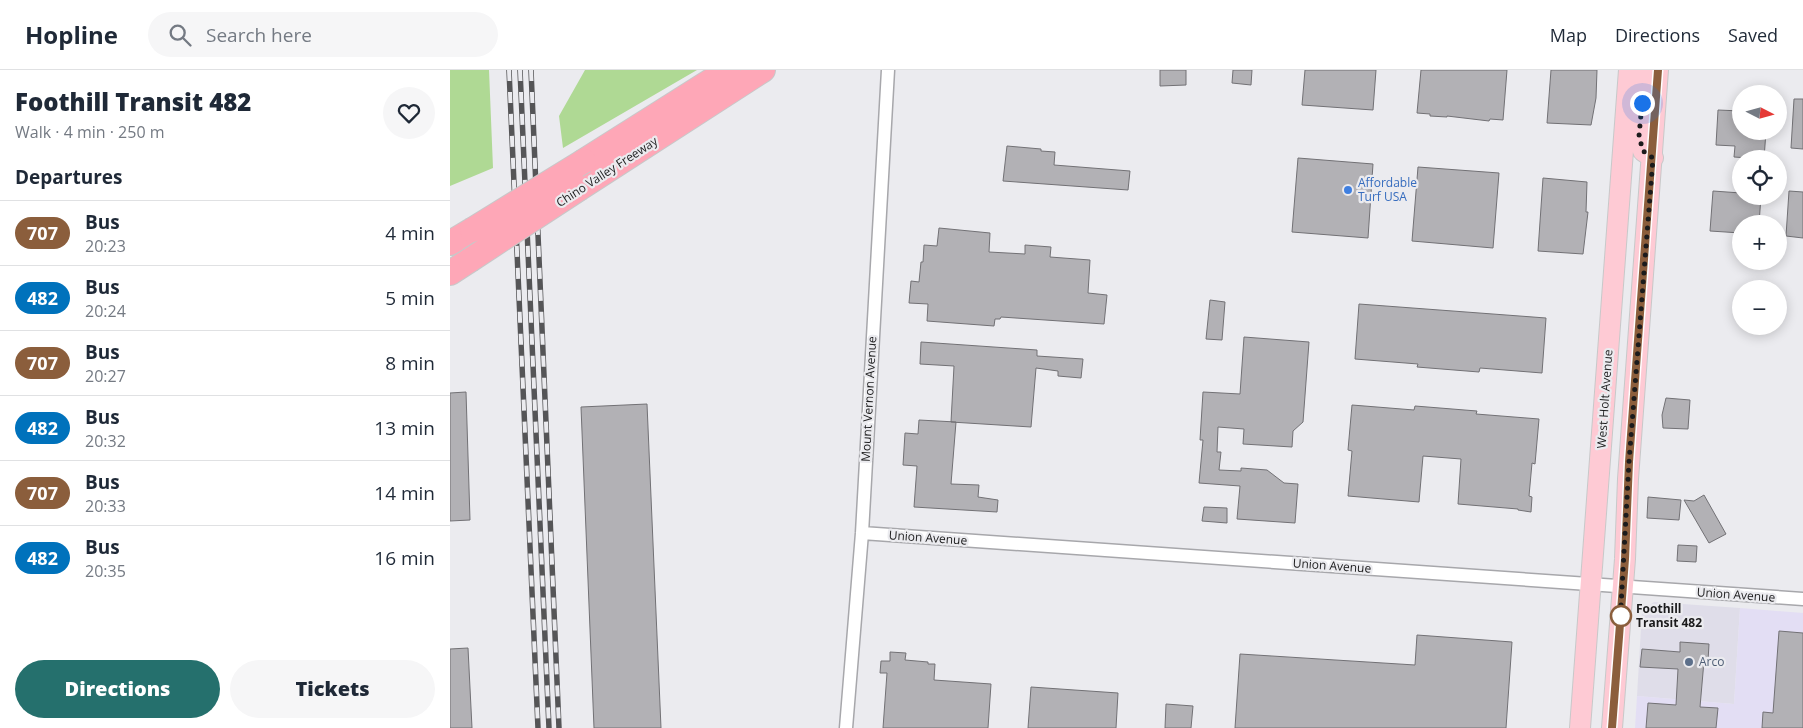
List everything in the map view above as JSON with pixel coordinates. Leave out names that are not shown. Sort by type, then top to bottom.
[{"type":"highway","name":"Chino Valley Freeway","points":[[450,243],[728,70]]},
{"type":"highway","name":"Chino Valley Freeway","points":[[450,273],[763,70]]},
{"type":"main road","name":"West Holt Avenue","points":[[1580,728],[1629,70]]},
{"type":"main road","points":[[1644,70],[1639,136],[1643,151],[1653,158]]},
{"type":"main road","points":[[1612,728],[1629,462],[1653,158],[1658,70]]},
{"type":"street","name":"Mount Vernon Avenue","points":[[846,728],[862,533],[888,70]]},
{"type":"street","name":"Union Avenue","points":[[862,533],[1803,599]]},
{"type":"shaded area","points":[[1654,602],[1740,608],[1734,704],[1637,696],[1642,611]]},
{"type":"shaded area","points":[[1740,608],[1803,613],[1803,728],[1635,728],[1637,696],[1734,704]]},
{"type":"green space","points":[[450,70],[489,70],[493,168],[450,186]]},
{"type":"green space","points":[[585,70],[697,70],[563,148],[559,116]]},
{"type":"building","points":[[1160,70],[1186,70],[1186,85],[1160,86]]},
{"type":"building","points":[[1233,70],[1252,70],[1251,85],[1232,83]]},
{"type":"building","points":[[1305,70],[1376,70],[1373,110],[1302,105]]},
{"type":"building","points":[[1421,70],[1507,70],[1503,120],[1490,119],[1489,121],[1430,116],[1430,114],[1417,113]]},
{"type":"building","points":[[1551,70],[1597,70],[1596,98],[1591,125],[1547,123]]},
{"type":"building","points":[[1794,99],[1803,99],[1803,149],[1791,148]]},
{"type":"building","points":[[1718,110],[1732,111],[1732,140],[1765,140],[1765,150],[1735,150],[1735,146],[1716,145]]},
{"type":"building","points":[[1007,146],[1055,152],[1054,165],[1130,171],[1128,190],[1003,181]]},
{"type":"building","points":[[1298,158],[1373,164],[1368,238],[1292,232]]},
{"type":"building","points":[[1418,167],[1499,173],[1493,248],[1412,241]]},
{"type":"building","points":[[1543,178],[1587,182],[1586,212],[1588,212],[1583,254],[1538,251]]},
{"type":"building","points":[[1713,191],[1732,192],[1732,205],[1760,205],[1760,215],[1732,215],[1732,232],[1710,231]]},
{"type":"building","points":[[1789,191],[1803,192],[1803,238],[1787,236]]},
{"type":"building","points":[[939,228],[990,233],[989,252],[1025,254],[1025,245],[1051,247],[1050,257],[1090,260],[1088,293],[1107,295],[1104,324],[1001,317],[1000,319],[995,319],[994,326],[927,321],[928,304],[909,303],[911,281],[919,282],[924,245],[937,246]]},
{"type":"building","points":[[1210,300],[1225,302],[1222,340],[1206,339]]},
{"type":"building","points":[[1359,304],[1546,318],[1542,373],[1480,368],[1479,372],[1417,367],[1418,364],[1355,359]]},
{"type":"building","points":[[1244,337],[1309,342],[1303,422],[1293,431],[1292,447],[1243,444],[1244,429],[1218,427],[1217,452],[1221,452],[1219,470],[1241,471],[1241,468],[1267,470],[1284,483],[1298,484],[1295,523],[1237,519],[1240,486],[1199,483],[1203,440],[1200,440],[1203,392],[1240,394]]},
{"type":"building","points":[[921,342],[1037,350],[1037,356],[1083,359],[1081,378],[1058,376],[1058,371],[1036,368],[1031,427],[951,422],[954,366],[920,364]]},
{"type":"building","points":[[466,392],[470,520],[450,521],[450,393]]},
{"type":"building","points":[[1666,398],[1690,400],[1688,429],[1663,428],[1662,415]]},
{"type":"building","points":[[647,404],[661,728],[594,728],[581,407]]},
{"type":"building","points":[[1352,405],[1414,410],[1415,406],[1477,411],[1476,414],[1539,419],[1535,464],[1532,463],[1529,496],[1532,497],[1531,512],[1518,509],[1458,504],[1461,459],[1423,456],[1419,502],[1348,496],[1352,451],[1348,450]]},
{"type":"building","points":[[919,420],[956,422],[951,484],[979,485],[978,497],[998,500],[997,512],[914,507],[917,466],[903,465],[905,433],[918,434]]},
{"type":"building","points":[[1704,495],[1726,534],[1709,543],[1684,500],[1694,501]]},
{"type":"building","points":[[1648,497],[1681,500],[1679,520],[1647,518]]},
{"type":"building","points":[[1204,507],[1227,508],[1227,523],[1202,521]]},
{"type":"building","points":[[1678,545],[1697,546],[1696,562],[1677,561]]},
{"type":"building","points":[[1779,631],[1803,633],[1803,728],[1762,728],[1763,712],[1773,713]]},
{"type":"building","points":[[1417,635],[1512,642],[1506,728],[1235,728],[1240,654],[1415,665]]},
{"type":"building","points":[[1680,642],[1709,644],[1708,661],[1704,661],[1700,707],[1718,708],[1716,728],[1646,728],[1648,703],[1676,705],[1678,669],[1640,667],[1642,649],[1680,652]]},
{"type":"building","points":[[468,648],[472,728],[450,728],[450,649]]},
{"type":"building","points":[[890,652],[906,653],[905,660],[935,664],[934,680],[991,684],[988,728],[883,728],[887,673],[880,673],[881,661],[890,661]]},
{"type":"building","points":[[1031,687],[1118,693],[1116,728],[1028,728]]},
{"type":"building","points":[[1166,704],[1193,706],[1191,728],[1165,728]]},
{"type":"railway","points":[[509,70],[538,728]]},
{"type":"railway","points":[[520,70],[549,728]]},
{"type":"railway","points":[[531,70],[559,728]]},
{"type":"bus line","name":"707","points":[[1612,728],[1625,559],[1629,462],[1653,158],[1658,70]]},
{"type":"place","name":"Affordable Turf USA","points":[[1348,190]]},
{"type":"place","name":"Foothill Transit 482","points":[[1621,616]]},
{"type":"place","name":"Arco","points":[[1689,662]]},
{"type":"route","points":[[1621,616],[1620,624],[1629,462],[1653,158],[1643,151],[1639,136],[1642,103]]}]
